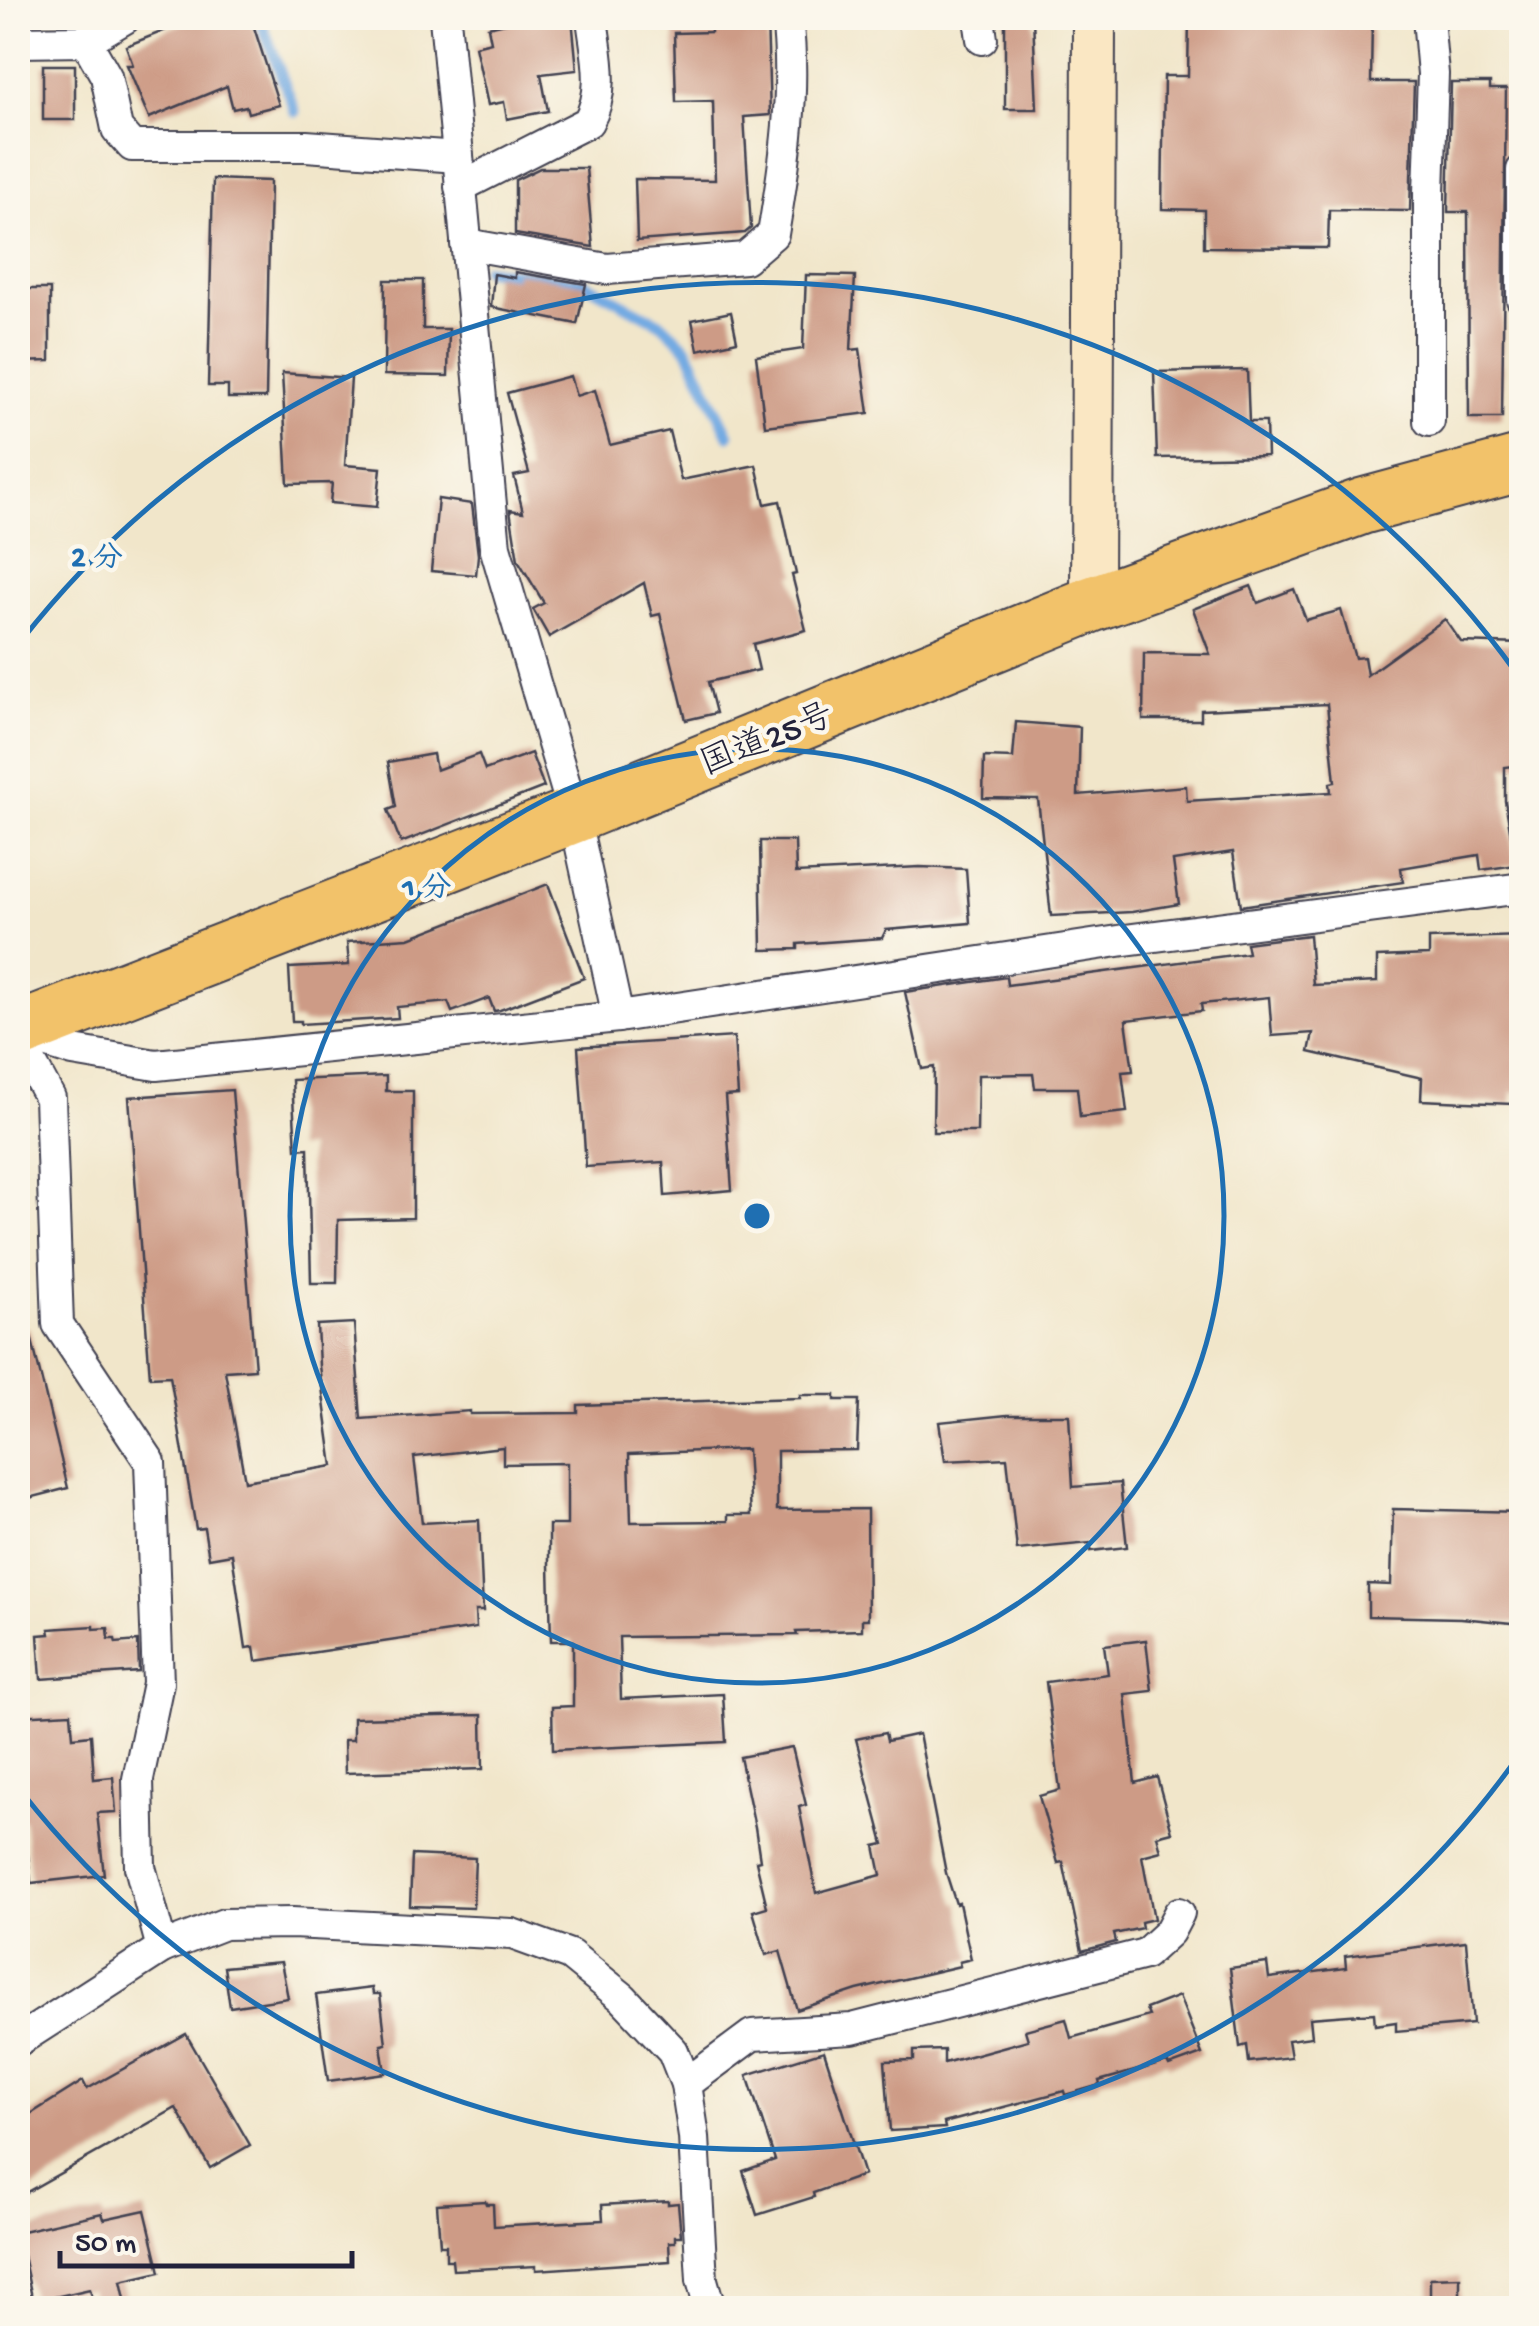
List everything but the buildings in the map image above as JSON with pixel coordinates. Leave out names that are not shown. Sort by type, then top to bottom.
[{"type":"highway","name":"国道25号","points":[[18,1034],[574,816],[1092,604],[1364,506],[1522,463]]},
{"type":"street","points":[[18,42],[86,41],[124,18]]},
{"type":"street","points":[[444,18],[495,546],[574,816],[618,1017]]},
{"type":"street","points":[[86,41],[106,76],[116,130],[132,146],[306,146],[459,172],[588,122],[598,106],[600,85],[592,18]]},
{"type":"street","points":[[466,244],[606,269],[745,258],[773,234],[784,172],[792,52],[787,18]]},
{"type":"street","points":[[1092,604],[1094,18]]},
{"type":"street","points":[[1428,18],[1433,74],[1429,421]]},
{"type":"street","points":[[1522,170],[1522,299]]},
{"type":"street","points":[[18,1034],[72,1050],[156,1066],[618,1017],[1125,940],[1522,888]]},
{"type":"street","points":[[18,1034],[50,1098],[58,1324],[150,1462],[158,1684],[138,1779],[140,1867],[162,1948]]},
{"type":"street","points":[[686,2084],[752,2034],[852,2029],[1145,1954],[1169,1932],[1179,1914]]},
{"type":"street","points":[[18,2040],[162,1948],[224,1924],[292,1923],[512,1934],[570,1955],[623,1998],[673,2051],[686,2084],[694,2137],[702,2280],[710,2308]]},
{"type":"waterway","points":[[260,18],[295,112]]},
{"type":"waterway","points":[[486,269],[586,284],[662,324],[687,348],[729,435]]}]
